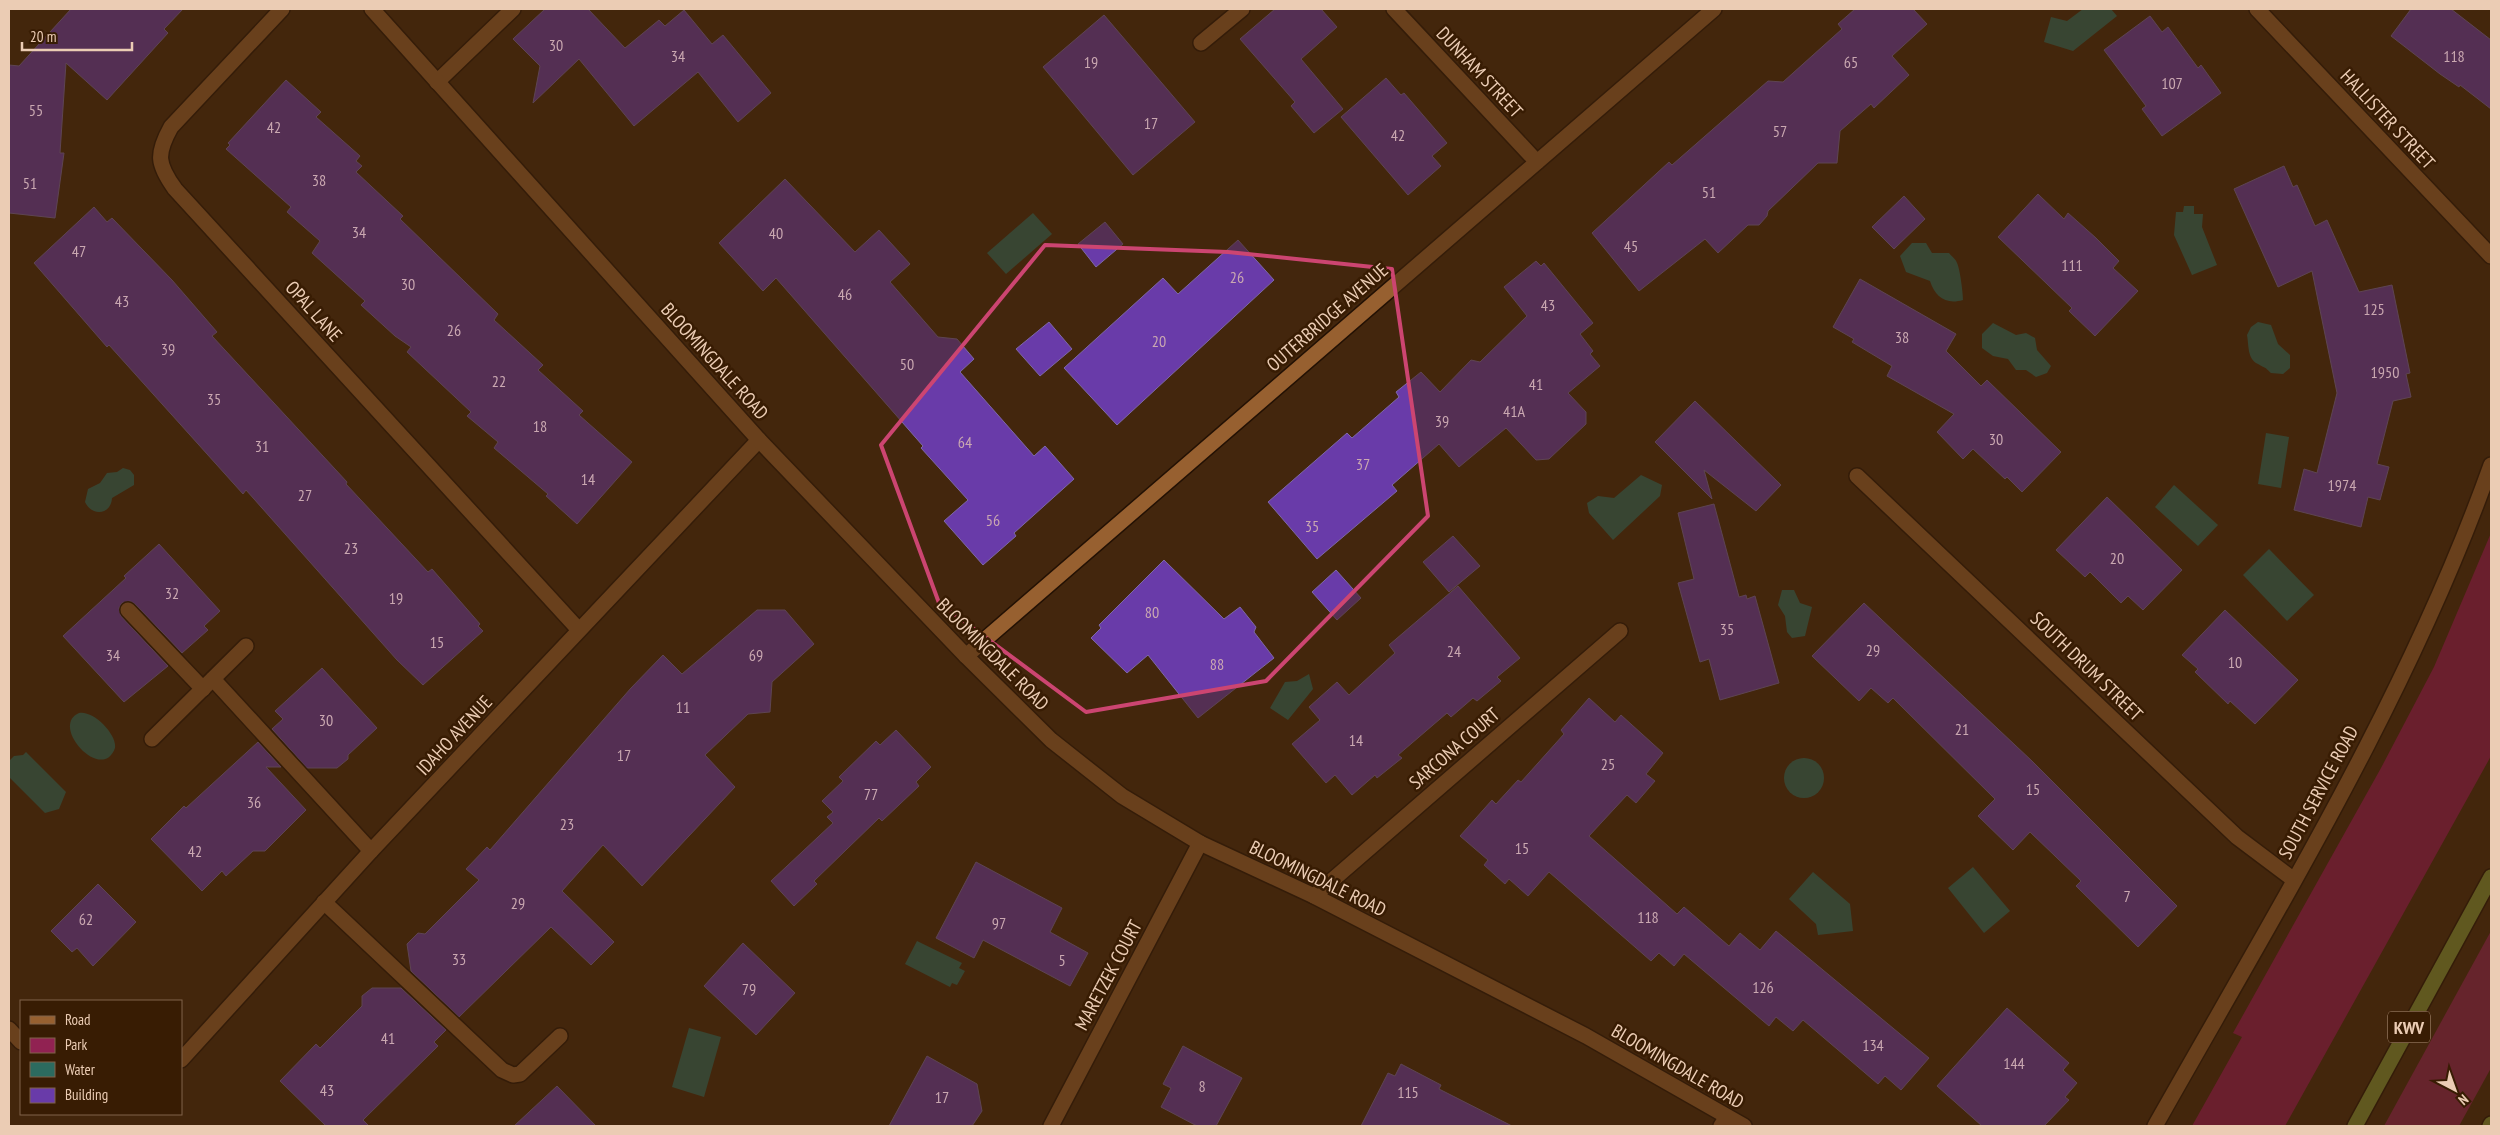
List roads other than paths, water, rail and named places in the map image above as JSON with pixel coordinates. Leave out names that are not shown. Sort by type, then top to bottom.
[{"type":"highway","points":[[2463,928],[2491,865]]},
{"type":"highway","name":"KWV","points":[[2355,1126],[2491,877]]},
{"type":"street","name":"OPAL LANE","points":[[282,9],[172,127],[163,142],[159,159],[165,175],[175,189],[580,630]]},
{"type":"street","name":"BLOOMINGDALE ROAD","points":[[372,9],[759,440],[966,656],[1051,740],[1122,796],[1200,843],[1314,896],[1586,1036],[1724,1122],[1744,1126]]},
{"type":"street","points":[[437,82],[513,9]]},
{"type":"street","points":[[1201,43],[1242,9]]},
{"type":"street","name":"DUNHAM STREET","points":[[1394,9],[1537,162]]},
{"type":"street","name":"OUTERBRIDGE AVENUE","points":[[966,656],[1714,9]]},
{"type":"street","name":"HALLISTER STREET","points":[[2257,9],[2491,256]]},
{"type":"street","name":"IDAHO AVENUE","points":[[182,1059],[371,851],[759,440]]},
{"type":"street","name":"SOUTH SERVICE ROAD","points":[[2155,1126],[2294,880],[2422,636],[2475,510],[2491,465]]},
{"type":"street","name":"SOUTH DRUM STREET","points":[[1857,476],[2237,837],[2294,880]]},
{"type":"street","points":[[128,610],[208,684],[371,851]]},
{"type":"street","name":"SARCONA COURT","points":[[1314,896],[1620,631]]},
{"type":"street","points":[[152,739],[246,646]]},
{"type":"street","name":"MARETZEK COURT","points":[[1050,1126],[1200,843]]},
{"type":"street","points":[[324,902],[502,1070],[513,1075],[520,1074],[560,1036]]},
{"type":"street","points":[[9,1029],[20,1041]]},
{"type":"water","points":[[2083,9],[2111,9],[2117,16],[2073,51],[2044,42],[2051,17],[2067,21]]},
{"type":"water","points":[[2184,206],[2194,206],[2194,214],[2203,214],[2202,227],[2217,265],[2192,275],[2174,235],[2176,212],[2183,212]]},
{"type":"water","points":[[1033,213],[1052,234],[1006,274],[987,253]]},
{"type":"water","points":[[1912,243],[1926,243],[1932,253],[1949,253],[1955,259],[1959,270],[1963,300],[1946,300],[1938,295],[1930,281],[1906,272],[1900,256]]},
{"type":"water","points":[[2258,322],[2271,325],[2278,344],[2290,355],[2290,368],[2283,374],[2271,373],[2254,362],[2250,355],[2247,335],[2251,327]]},
{"type":"water","points":[[1993,323],[2016,335],[2026,333],[2035,338],[2037,350],[2051,366],[2047,373],[2036,377],[2026,370],[2016,370],[2008,359],[1993,356],[1982,348],[1982,334]]},
{"type":"water","points":[[2266,433],[2289,437],[2281,488],[2258,484]]},
{"type":"water","points":[[123,468],[130,470],[134,475],[134,485],[112,498],[111,504],[105,511],[96,512],[88,507],[85,502],[88,489],[100,483],[107,473],[117,472]]},
{"type":"water","points":[[1641,475],[1662,485],[1660,496],[1613,540],[1589,513],[1587,503],[1598,496],[1614,498]]},
{"type":"water","points":[[2174,485],[2218,525],[2198,546],[2155,507]]},
{"type":"water","points":[[2269,549],[2314,595],[2287,621],[2243,575]]},
{"type":"water","points":[[1782,590],[1794,590],[1800,603],[1812,607],[1805,636],[1792,638],[1787,632],[1785,616],[1778,605]]},
{"type":"water","points":[[1309,674],[1313,689],[1288,720],[1270,708],[1285,682],[1297,681]]},
{"type":"water","points":[[79,713],[91,715],[97,719],[112,736],[115,748],[108,757],[100,760],[90,756],[81,749],[74,739],[70,729],[71,720]]},
{"type":"water","points":[[26,752],[66,792],[59,809],[45,813],[9,777],[9,761],[14,756],[23,755]]},
{"type":"water","points":[[1804,758],[1818,764],[1824,778],[1818,792],[1804,798],[1790,792],[1784,778],[1790,764]]},
{"type":"water","points":[[1973,867],[2010,911],[1984,933],[1948,888]]},
{"type":"water","points":[[1813,872],[1850,904],[1853,931],[1818,935],[1816,924],[1789,899]]},
{"type":"water","points":[[917,941],[962,963],[959,968],[965,971],[957,985],[952,983],[950,987],[905,964]]},
{"type":"water","points":[[689,1028],[721,1037],[704,1097],[672,1087]]}]
